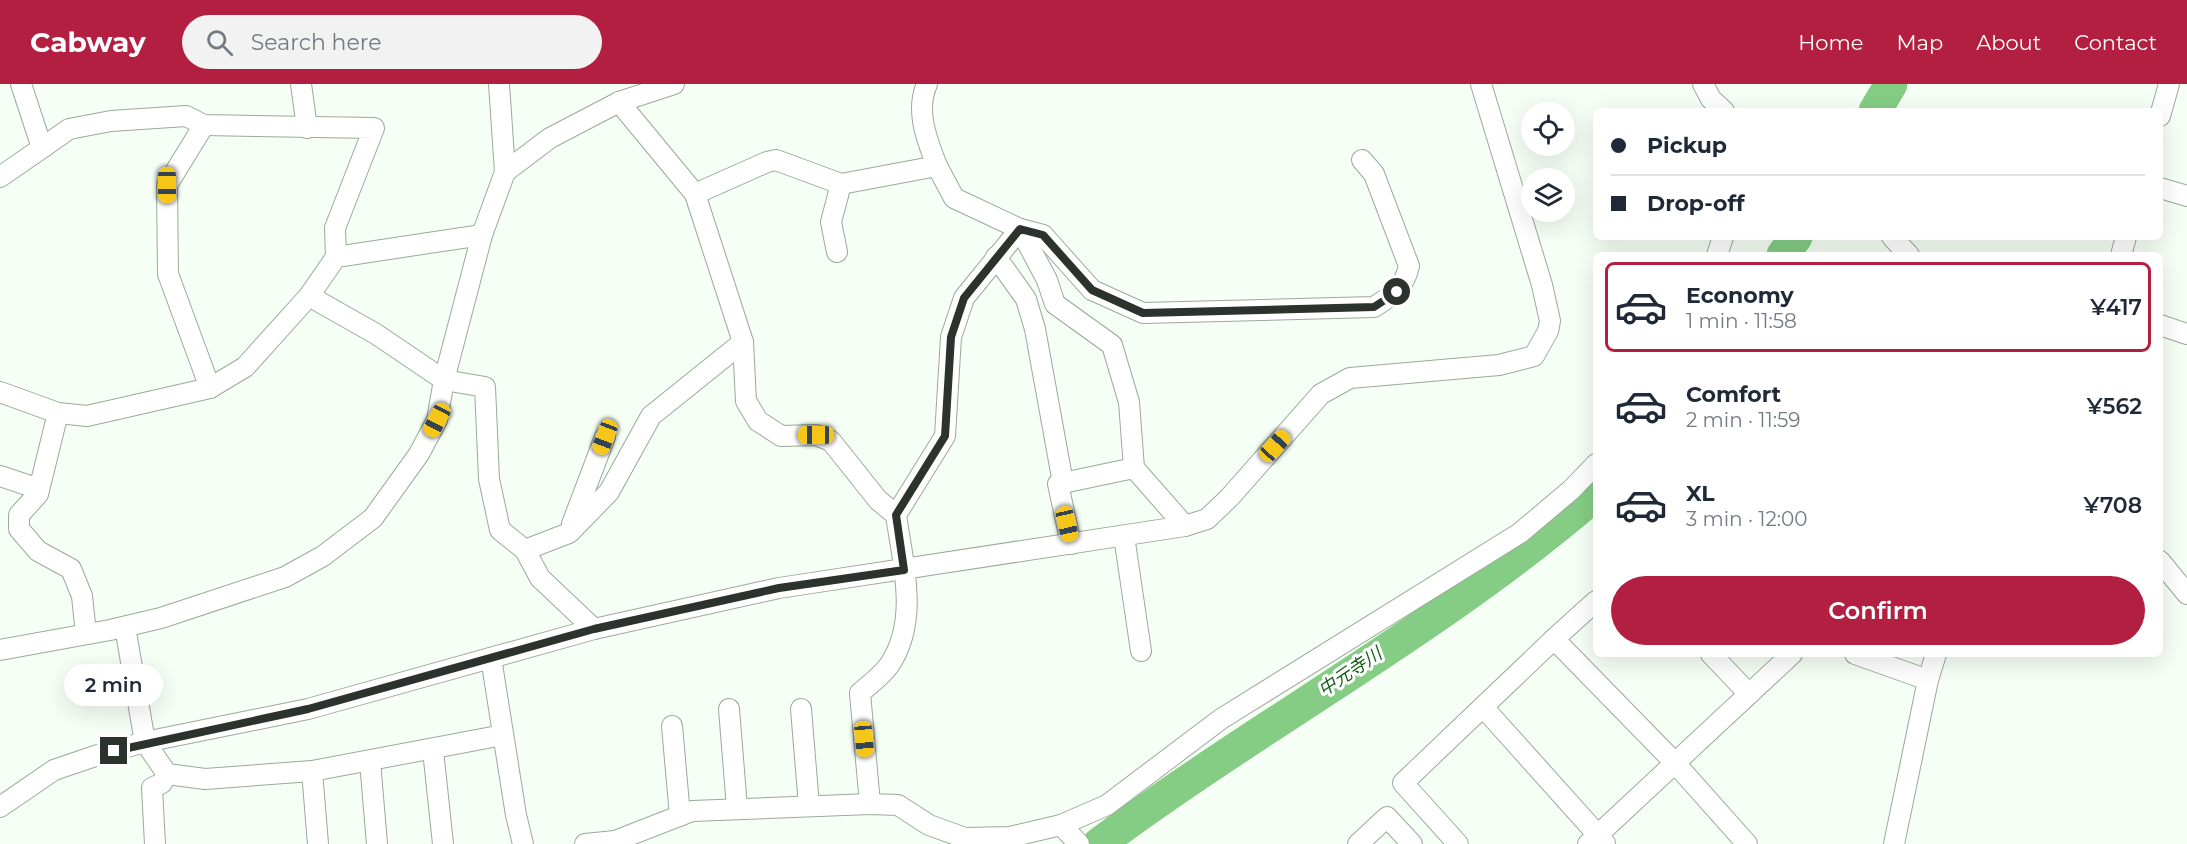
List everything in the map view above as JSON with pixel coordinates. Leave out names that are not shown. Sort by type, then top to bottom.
[{"type":"street","points":[[21,84],[42,148]]},
{"type":"street","points":[[301,84],[307,128]]},
{"type":"street","points":[[0,650],[125,627],[285,577],[323,556],[373,519],[419,454],[437,420],[444,381],[482,235],[505,172],[499,84]]},
{"type":"street","points":[[505,172],[550,138],[619,102],[675,84]]},
{"type":"street","points":[[927,84],[922,96],[924,129],[937,166],[954,198],[1020,229],[1043,235],[1092,290],[1143,313],[1374,307],[1397,292],[1406,280],[1409,266],[1374,174],[1362,160]]},
{"type":"street","points":[[0,807],[54,770],[146,742],[308,709],[594,629],[779,588],[1124,536],[1185,526],[1207,519],[1321,394],[1350,378],[1499,365],[1534,356],[1548,331],[1550,321],[1542,285],[1481,84]]},
{"type":"street","points":[[1702,84],[1711,99],[1721,108]]},
{"type":"street","points":[[2162,108],[2169,84]]},
{"type":"street","points":[[619,102],[695,194],[743,342],[746,401],[758,421],[781,436],[816,435],[831,441],[878,500],[896,515]]},
{"type":"street","points":[[0,177],[69,129],[111,121],[186,116],[204,125],[374,128],[335,228],[336,257],[309,296],[245,367],[210,388],[87,416],[58,413],[0,392]]},
{"type":"street","points":[[204,125],[167,185],[168,274],[210,388]]},
{"type":"street","points":[[695,194],[766,162],[776,160],[841,184],[937,166]]},
{"type":"street","points":[[837,252],[831,222],[841,184]]},
{"type":"street","points":[[2163,189],[2187,196]]},
{"type":"street","points":[[870,804],[860,693],[889,666],[900,645],[908,612],[896,515],[945,436],[951,337],[964,298],[1020,229]]},
{"type":"street","points":[[1020,229],[1047,280],[1055,304],[1112,345],[1129,402],[1134,468],[1185,526]]},
{"type":"street","points":[[336,257],[482,235]]},
{"type":"street","points":[[1895,240],[1906,252]]},
{"type":"street","points":[[996,257],[1026,299],[1035,329],[1063,483]]},
{"type":"street","points":[[309,296],[376,334],[444,381],[485,387],[489,479],[494,513],[500,530],[525,550],[540,578],[594,629]]},
{"type":"street","points":[[2163,326],[2187,334]]},
{"type":"street","points":[[525,550],[569,532],[609,492],[651,416],[743,342]]},
{"type":"street","points":[[58,413],[39,489],[31,504],[19,515],[19,529],[38,551],[71,569],[82,596],[86,634]]},
{"type":"street","points":[[569,532],[605,437]]},
{"type":"street","points":[[585,844],[615,842],[692,811],[870,804],[898,806],[929,825],[965,838],[1071,836],[1107,805],[1221,719],[1520,533],[1571,490],[1593,467]]},
{"type":"street","points":[[1071,544],[1058,484],[1134,468]]},
{"type":"street","points":[[0,476],[39,489]]},
{"type":"street","points":[[1124,536],[1141,651]]},
{"type":"street","points":[[2163,565],[2187,594]]},
{"type":"street","points":[[1458,844],[1403,783],[1593,605]]},
{"type":"street","points":[[125,627],[146,742],[167,774],[205,779],[312,771],[503,735]]},
{"type":"street","points":[[1554,639],[1675,763],[1747,844]]},
{"type":"street","points":[[1714,657],[1749,694]]},
{"type":"street","points":[[1483,706],[1597,841],[1675,763],[1789,657]]},
{"type":"street","points":[[1863,657],[1928,680]]},
{"type":"street","points":[[1894,844],[1928,680],[1935,657]]},
{"type":"street","points":[[491,658],[516,815],[523,844]]},
{"type":"street","points":[[729,709],[736,808]]},
{"type":"street","points":[[801,709],[809,806]]},
{"type":"street","points":[[672,726],[680,816]]},
{"type":"street","points":[[433,750],[443,844]]},
{"type":"street","points":[[370,761],[377,844]]},
{"type":"street","points":[[312,771],[318,844]]},
{"type":"street","points":[[154,844],[152,788],[162,783],[167,774]]},
{"type":"street","points":[[1358,844],[1387,817],[1410,842],[1434,817]]},
{"type":"waterway","name":"中元寺川","points":[[1877,108],[1891,84]]},
{"type":"waterway","name":"中元寺川","points":[[1785,252],[1794,240]]},
{"type":"waterway","name":"中元寺川","points":[[1099,844],[1223,757],[1477,588],[1593,496]]},
{"type":"route","points":[[114,751],[146,742],[308,709],[594,629],[779,588],[904,570],[896,515],[945,436],[951,337],[964,298],[1020,229],[1043,235],[1092,290],[1143,313],[1374,307],[1397,292]]}]
